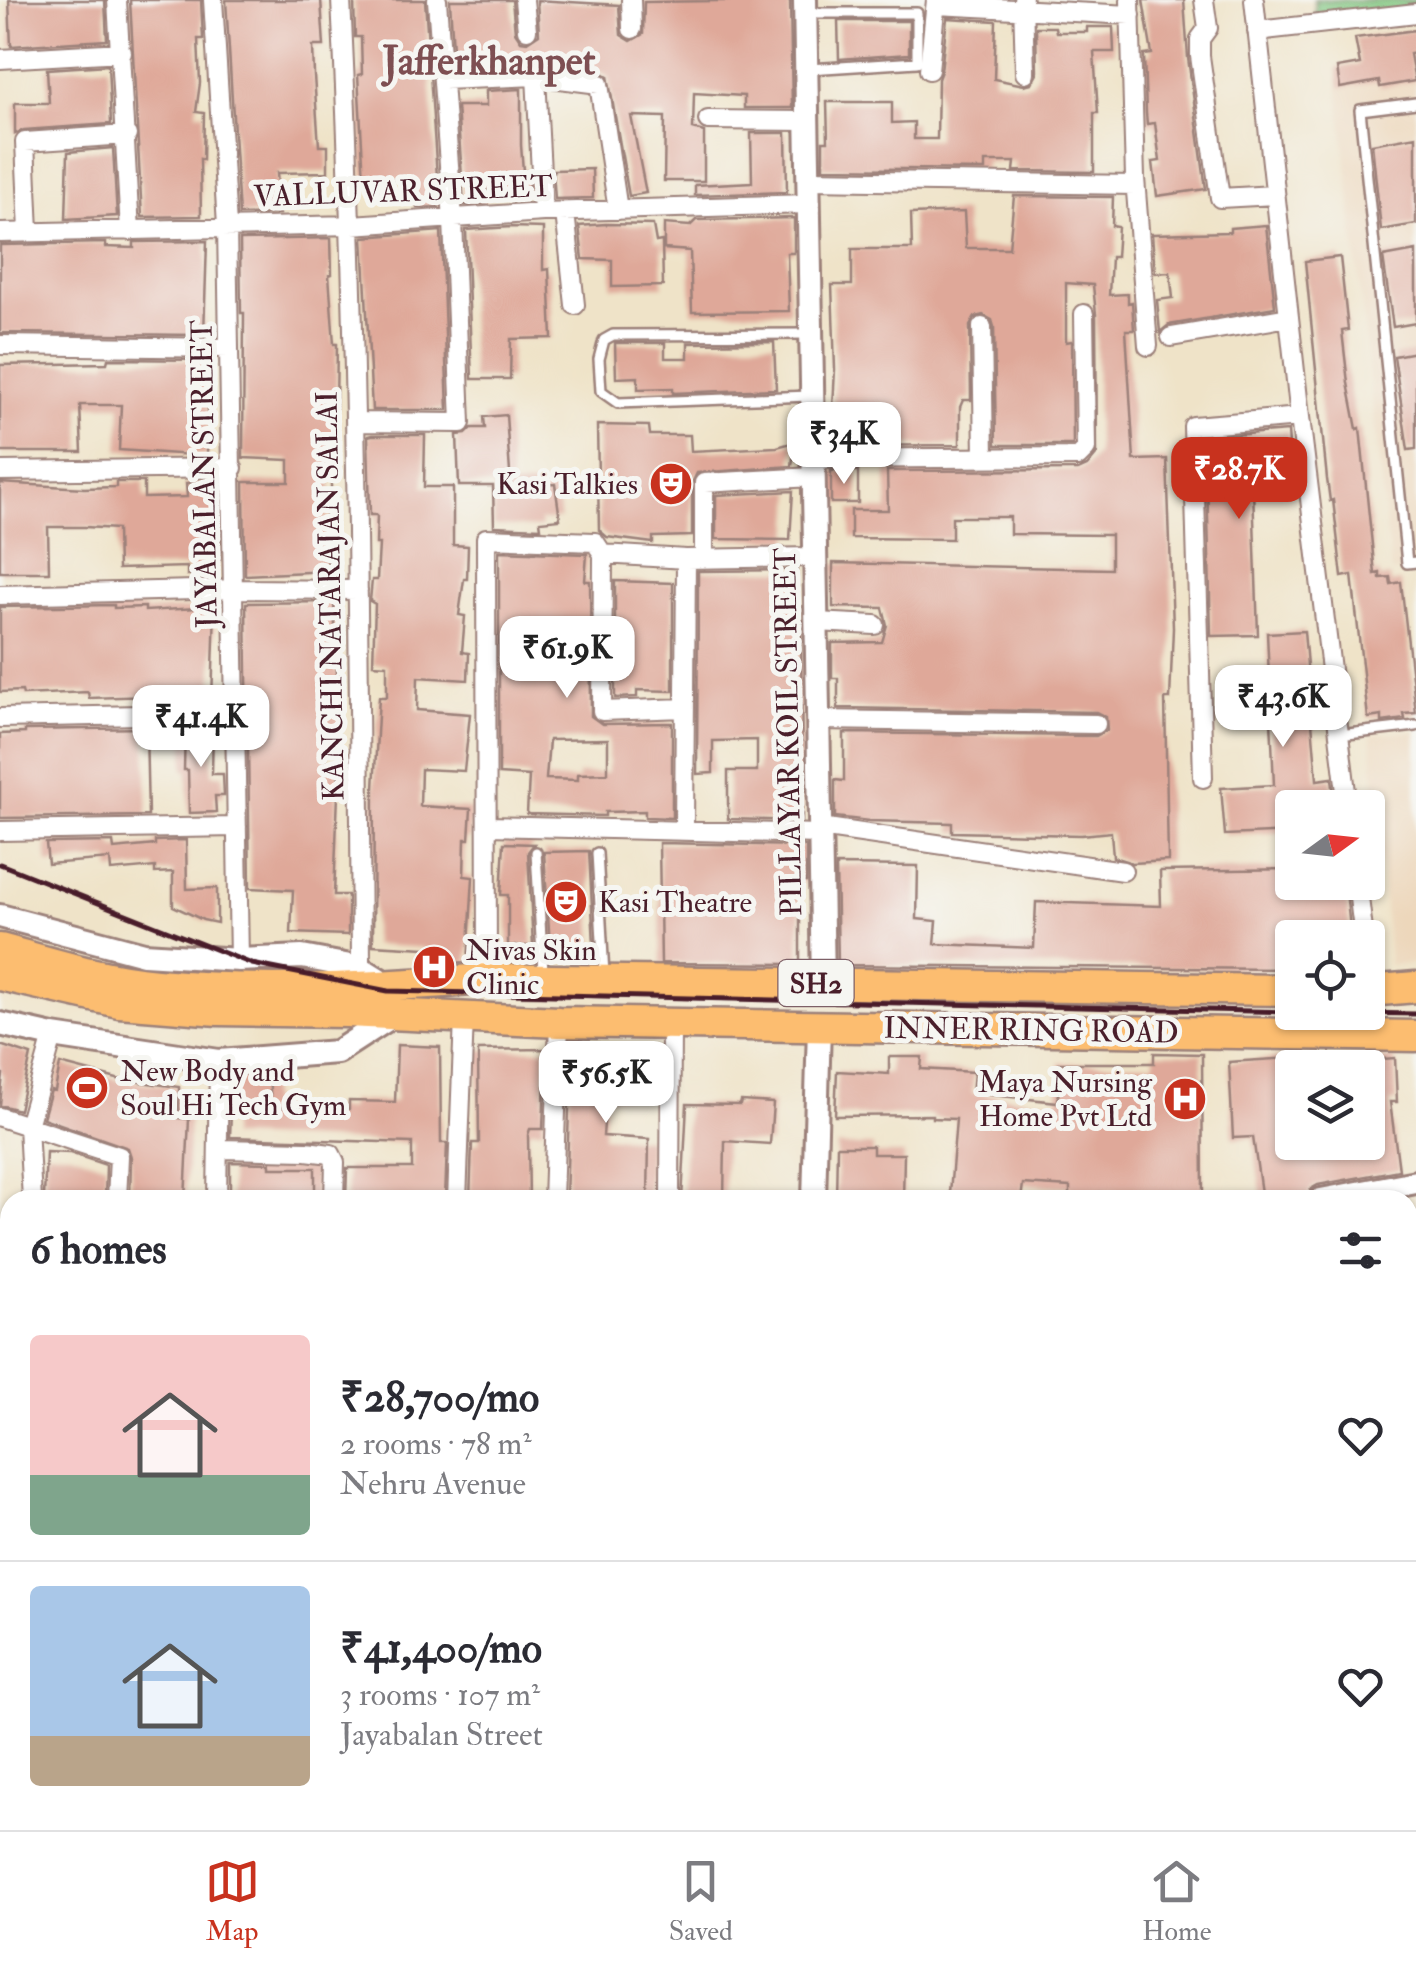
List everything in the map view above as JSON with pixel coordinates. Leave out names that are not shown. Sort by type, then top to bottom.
[{"type":"main road","name":"SH2","points":[[0,948],[76,969],[155,984],[349,989]]},
{"type":"main road","name":"SH2","points":[[0,975],[134,1004],[218,1010],[349,989]]},
{"type":"main road","name":"INNER RING ROAD","points":[[393,1001],[487,978],[605,983],[1275,990]]},
{"type":"main road","points":[[1385,984],[1416,987]]},
{"type":"main road","name":"INNER RING ROAD","points":[[349,989],[464,1017],[559,1022],[1416,1036]]},
{"type":"street","points":[[117,0],[130,230]]},
{"type":"street","name":"JAYABALAN STREET","points":[[213,0],[226,226],[233,468],[239,960]]},
{"type":"street","name":"KANCHI NATARAJAN SALAI","points":[[342,0],[357,422],[358,590],[349,989]]},
{"type":"street","points":[[357,422],[461,424],[453,220],[437,0]]},
{"type":"street","points":[[524,0],[527,30]]},
{"type":"street","points":[[631,0],[632,29]]},
{"type":"street","points":[[1204,0],[1208,28],[1200,40],[1200,56],[1220,198],[1275,194]]},
{"type":"street","points":[[1254,0],[1346,790]]},
{"type":"street","points":[[929,70],[936,2],[1130,7],[1135,186],[1148,346]]},
{"type":"street","points":[[1023,4],[1025,74]]},
{"type":"street","name":"PILLAYAR KOIL STREET","points":[[805,7],[823,983]]},
{"type":"street","points":[[1257,31],[1416,13]]},
{"type":"street","points":[[0,58],[122,52]]},
{"type":"street","points":[[443,80],[536,76],[598,84],[618,210]]},
{"type":"street","points":[[536,76],[544,212]]},
{"type":"street","points":[[708,120],[807,121]]},
{"type":"street","points":[[29,232],[25,142],[127,134]]},
{"type":"street","name":"VALLUVAR STREET","points":[[0,233],[453,220],[809,192],[1135,186]]},
{"type":"street","points":[[565,212],[576,304]]},
{"type":"street","points":[[684,830],[685,708],[704,483],[813,468],[984,457],[1078,457],[1083,454],[1084,314]]},
{"type":"street","points":[[1170,337],[1289,317]]},
{"type":"street","points":[[982,327],[984,457]]},
{"type":"street","points":[[0,345],[229,348]]},
{"type":"street","points":[[1203,778],[1192,426],[1300,417]]},
{"type":"street","points":[[0,471],[233,468]]},
{"type":"street","points":[[487,978],[486,538],[595,542],[603,554],[602,711],[685,708]]},
{"type":"street","points":[[603,554],[695,559],[815,557]]},
{"type":"street","points":[[0,595],[358,590]]},
{"type":"street","points":[[816,622],[875,625]]},
{"type":"street","points":[[0,718],[236,713]]},
{"type":"street","points":[[818,720],[1096,724]]},
{"type":"street","points":[[488,826],[820,830],[1123,871]]},
{"type":"street","points":[[0,831],[237,827]]},
{"type":"street","points":[[0,916],[144,954],[239,960],[302,957],[349,989]]},
{"type":"street","points":[[0,1024],[53,1036],[219,1060],[337,1052],[393,1001]]},
{"type":"street","points":[[458,1190],[464,1017]]},
{"type":"street","points":[[554,1190],[559,1022]]},
{"type":"street","points":[[670,1190],[671,1024]]},
{"type":"street","points":[[814,1190],[819,1026]]},
{"type":"street","points":[[31,1190],[28,1126],[53,1036]]},
{"type":"street","points":[[218,1190],[219,1060]]},
{"type":"street","points":[[0,1117],[119,1156],[117,1190]]},
{"type":"street","points":[[220,1149],[331,1154],[335,1162],[334,1190]]},
{"type":"street","points":[[1374,1190],[1416,1182]]},
{"type":"lane","points":[[805,7],[917,13],[917,62],[806,69]]},
{"type":"lane","points":[[1416,103],[1360,110],[1407,563],[1416,562]]},
{"type":"lane","points":[[811,334],[613,335],[604,340],[600,352],[599,382],[602,391],[618,403],[813,396]]},
{"type":"lane","points":[[1339,735],[1416,726]]},
{"type":"lane","points":[[536,852],[543,980]]},
{"type":"lane","points":[[597,852],[605,983]]},
{"type":"shaded area","points":[[1416,78],[1416,571],[1391,572],[1338,86]]},
{"type":"shaded area","points":[[1416,731],[1416,963],[1389,965],[1384,900],[1385,790],[1375,790],[1371,735]]},
{"type":"green space","points":[[1314,0],[1416,0],[1416,14],[1317,28]]},
{"type":"building","points":[[9,0],[105,0],[107,40],[11,46]]},
{"type":"building","points":[[130,0],[201,0],[203,39],[198,39],[200,83],[196,112],[204,113],[201,216],[142,217]]},
{"type":"building","points":[[226,0],[321,0],[324,46],[313,46],[314,76],[319,146],[328,146],[328,172],[277,173],[280,214],[239,215]]},
{"type":"building","points":[[354,0],[425,0],[439,207],[417,208],[414,182],[409,179],[364,180],[358,75],[362,74],[361,37],[355,37]]},
{"type":"building","points":[[450,0],[512,0],[515,32],[521,41],[527,42],[539,34],[537,0],[619,5],[621,35],[631,41],[643,34],[644,2],[790,0],[792,108],[744,108],[744,96],[694,93],[693,129],[704,132],[704,181],[664,181],[665,117],[631,116],[646,193],[629,196],[608,76],[537,64],[454,67]]},
{"type":"building","points":[[1143,0],[1184,0],[1206,189],[1157,196],[1153,162],[1160,161],[1155,123],[1147,124],[1144,55],[1152,54]]},
{"type":"building","points":[[947,18],[996,21],[994,79],[1024,85],[1032,83],[1037,74],[1036,27],[1055,27],[1056,32],[1087,32],[1087,27],[1113,27],[1114,52],[1094,52],[1098,113],[1094,113],[1094,172],[1014,171],[1015,162],[985,162],[985,170],[823,168],[823,141],[828,141],[827,102],[892,102],[892,123],[914,122],[914,139],[937,139],[938,79]]},
{"type":"building","points":[[838,21],[909,21],[909,54],[839,59]]},
{"type":"building","points":[[1416,30],[1416,53],[1410,54],[1415,81],[1380,87],[1379,81],[1340,88],[1337,68],[1360,64],[1355,38]]},
{"type":"building","points":[[108,65],[111,124],[24,130],[15,134],[15,103],[49,103],[47,69]]},
{"type":"building","points":[[521,89],[523,171],[528,171],[529,190],[487,190],[487,203],[464,205],[457,106],[486,106],[486,91]]},
{"type":"building","points":[[751,133],[786,133],[787,192],[695,195],[695,185],[752,182]]},
{"type":"building","points":[[1416,136],[1416,224],[1381,230],[1372,144]]},
{"type":"building","points":[[113,148],[117,216],[66,219],[68,152]]},
{"type":"building","points":[[592,169],[593,198],[555,199],[553,170]]},
{"type":"building","points":[[1014,196],[1113,197],[1112,226],[1118,227],[1116,257],[1111,257],[1109,295],[1128,294],[1128,303],[1132,302],[1134,330],[1126,330],[1134,460],[1167,459],[1173,628],[1170,699],[1165,699],[1168,861],[1132,863],[1113,857],[1111,832],[952,832],[952,823],[835,817],[835,780],[844,781],[844,733],[1096,736],[1107,730],[1106,717],[1096,712],[838,708],[838,678],[832,678],[832,643],[882,642],[887,625],[883,608],[833,607],[833,563],[1111,569],[1111,535],[1010,534],[1010,517],[952,517],[952,539],[851,538],[851,510],[888,510],[887,471],[1078,470],[1097,454],[1093,285],[1066,283],[1066,342],[1072,341],[1073,445],[996,445],[994,327],[992,320],[983,315],[975,317],[970,326],[971,400],[963,400],[960,407],[960,445],[831,446],[835,369],[832,285],[852,285],[852,249],[912,249],[911,214],[964,212],[966,248],[1009,248]]},
{"type":"building","points":[[794,218],[794,253],[787,253],[789,311],[692,312],[690,251],[664,249],[664,224],[690,226],[696,220]]},
{"type":"building","points":[[653,225],[656,242],[662,241],[663,286],[612,287],[612,260],[583,259],[579,226]]},
{"type":"building","points":[[1266,225],[1275,307],[1169,325],[1160,332],[1157,300],[1173,298],[1170,272],[1155,273],[1152,234],[1230,232],[1230,228]]},
{"type":"building","points":[[543,228],[543,270],[549,269],[552,338],[511,339],[510,379],[472,379],[466,230]]},
{"type":"building","points":[[441,231],[448,410],[372,410],[363,237]]},
{"type":"building","points":[[331,238],[329,275],[337,344],[335,469],[331,469],[331,516],[326,516],[328,571],[245,575],[244,482],[289,482],[289,460],[243,458],[240,240]]},
{"type":"building","points":[[207,241],[204,335],[0,333],[0,245],[106,243],[106,247],[134,248],[134,242]]},
{"type":"building","points":[[1416,251],[1416,323],[1393,327],[1383,257]]},
{"type":"building","points":[[1340,257],[1348,330],[1342,331],[1348,383],[1357,429],[1360,428],[1375,574],[1390,577],[1391,584],[1401,582],[1416,713],[1382,722],[1382,716],[1368,718],[1352,575],[1342,577],[1327,479],[1305,261]]},
{"type":"building","points":[[774,342],[776,389],[673,393],[673,388],[638,389],[638,377],[616,378],[615,343],[665,343],[665,358],[688,358],[688,343]]},
{"type":"building","points":[[1416,352],[1416,449],[1408,450],[1394,356]]},
{"type":"building","points":[[108,359],[209,360],[207,456],[119,450],[121,405],[80,405],[82,452],[0,452],[0,365],[107,363]]},
{"type":"building","points":[[506,415],[511,487],[555,484],[560,519],[540,521],[541,528],[494,526],[493,486],[459,486],[457,435],[472,428],[485,428],[484,417]]},
{"type":"building","points":[[597,425],[649,426],[650,435],[690,435],[691,451],[777,447],[795,442],[792,466],[697,473],[692,483],[692,536],[653,537],[653,543],[607,537],[599,530]]},
{"type":"building","points":[[1288,431],[1292,486],[1253,489],[1258,635],[1211,636],[1206,437]]},
{"type":"building","points":[[425,435],[424,487],[453,487],[453,545],[468,546],[467,579],[459,615],[465,616],[462,652],[469,653],[468,680],[418,677],[417,710],[470,714],[464,771],[421,769],[420,806],[471,809],[464,876],[473,877],[468,962],[425,964],[425,948],[373,945],[374,789],[379,697],[387,697],[387,665],[373,664],[375,604],[370,601],[372,580],[377,580],[379,544],[377,515],[370,515],[368,436]]},
{"type":"building","points":[[831,471],[858,471],[858,503],[831,503]]},
{"type":"building","points":[[116,482],[144,482],[144,498],[187,497],[186,483],[219,482],[220,560],[216,560],[215,575],[187,575],[187,567],[118,569],[117,529],[85,527],[48,527],[49,572],[0,572],[0,483],[84,488],[116,487]]},
{"type":"building","points":[[793,491],[790,540],[716,539],[716,495]]},
{"type":"building","points":[[499,551],[587,554],[591,716],[602,724],[672,723],[672,818],[645,817],[645,811],[605,812],[605,816],[527,814],[529,776],[499,774]],"holes":[[[608,739],[608,773],[578,774],[578,780],[546,779],[549,740]]]},
{"type":"building","points":[[797,570],[801,620],[802,821],[728,819],[728,771],[757,771],[757,740],[713,741],[713,773],[697,774],[698,571]]},
{"type":"building","points":[[615,581],[673,583],[673,691],[637,690],[637,697],[615,698]]},
{"type":"building","points":[[334,602],[340,675],[338,734],[328,734],[326,769],[339,769],[334,895],[348,895],[348,935],[291,933],[293,890],[250,888],[246,603]]},
{"type":"building","points":[[0,607],[145,607],[145,611],[215,607],[212,701],[186,702],[183,695],[89,698],[88,692],[0,692]]},
{"type":"building","points":[[1304,631],[1317,780],[1332,778],[1333,790],[1275,790],[1275,833],[1225,835],[1221,788],[1274,785],[1267,633]]},
{"type":"building","points":[[213,726],[212,774],[223,774],[224,796],[215,796],[216,812],[189,813],[185,727]]},
{"type":"building","points":[[146,728],[148,816],[0,818],[0,734]]},
{"type":"building","points":[[186,840],[187,889],[217,888],[217,923],[173,906],[173,872],[155,873],[155,867],[111,871],[110,859],[48,864],[46,843],[113,842],[114,849]]},
{"type":"building","points":[[504,843],[534,844],[528,852],[533,946],[508,946],[508,895],[501,895]]},
{"type":"building","points":[[659,843],[806,846],[806,882],[800,882],[800,964],[661,963]]},
{"type":"building","name":"Kasi Theatre","points":[[589,851],[594,945],[550,946],[544,852]]},
{"type":"building","points":[[836,865],[918,866],[917,919],[937,921],[935,944],[1034,948],[1036,902],[1161,906],[1160,871],[1275,869],[1275,900],[1347,900],[1349,920],[1275,920],[1275,969],[838,965]]},
{"type":"building","points":[[0,1045],[31,1055],[19,1110],[0,1105]]},
{"type":"building","points":[[397,1045],[440,1047],[441,1143],[447,1143],[445,1190],[346,1190],[347,1168],[412,1168],[412,1143],[230,1137],[234,1111],[232,1075],[269,1073],[271,1107],[349,1109],[349,1101],[395,1102]]},
{"type":"building","points":[[546,1049],[543,1129],[530,1129],[528,1135],[529,1190],[470,1190],[472,1143],[479,1143],[478,1050]]},
{"type":"building","points":[[571,1049],[653,1050],[651,1099],[606,1097],[603,1136],[649,1139],[648,1190],[566,1190]]},
{"type":"building","points":[[1154,1053],[1202,1054],[1203,1190],[1070,1190],[1023,1184],[1022,1190],[950,1190],[956,1119],[932,1115],[835,1116],[837,1071],[889,1074],[889,1057],[922,1057],[921,1069],[974,1072],[972,1093],[1058,1102],[1059,1063],[1154,1063]]},
{"type":"building","points":[[1395,1058],[1397,1102],[1390,1102],[1399,1170],[1318,1185],[1311,1190],[1261,1190],[1253,1137],[1233,1138],[1229,1062],[1275,1059],[1275,1160],[1385,1160],[1385,1059]]},
{"type":"building","points":[[60,1064],[117,1079],[179,1087],[179,1118],[189,1119],[185,1190],[130,1190],[128,1148],[43,1118],[51,1090],[55,1091]]},
{"type":"building","points":[[741,1101],[773,1103],[770,1144],[725,1141],[724,1190],[683,1190],[687,1104],[740,1105]]},
{"type":"building","points":[[837,1146],[873,1146],[873,1154],[904,1154],[903,1190],[836,1190]]},
{"type":"building","points":[[46,1152],[70,1153],[106,1165],[105,1190],[44,1190]]},
{"type":"building","points":[[230,1162],[270,1163],[270,1168],[315,1168],[315,1190],[230,1190]]},
{"type":"railway","points":[[0,864],[252,964],[388,991],[1275,1012]]},
{"type":"railway","points":[[1385,1013],[1416,1014]]},
{"type":"place","name":"Kasi Talkies","points":[[671,484]]},
{"type":"place","name":"Kasi Theatre","points":[[566,902]]},
{"type":"place","name":"Nivas Skin Clinic","points":[[434,967]]},
{"type":"place","name":"New Body and Soul Hi Tech Gym","points":[[87,1088]]},
{"type":"place","name":"Maya Nursing Home Pvt Ltd","points":[[1185,1099]]},
{"type":"district","name":"Jafferkhanpet","points":[[489,60]]}]
